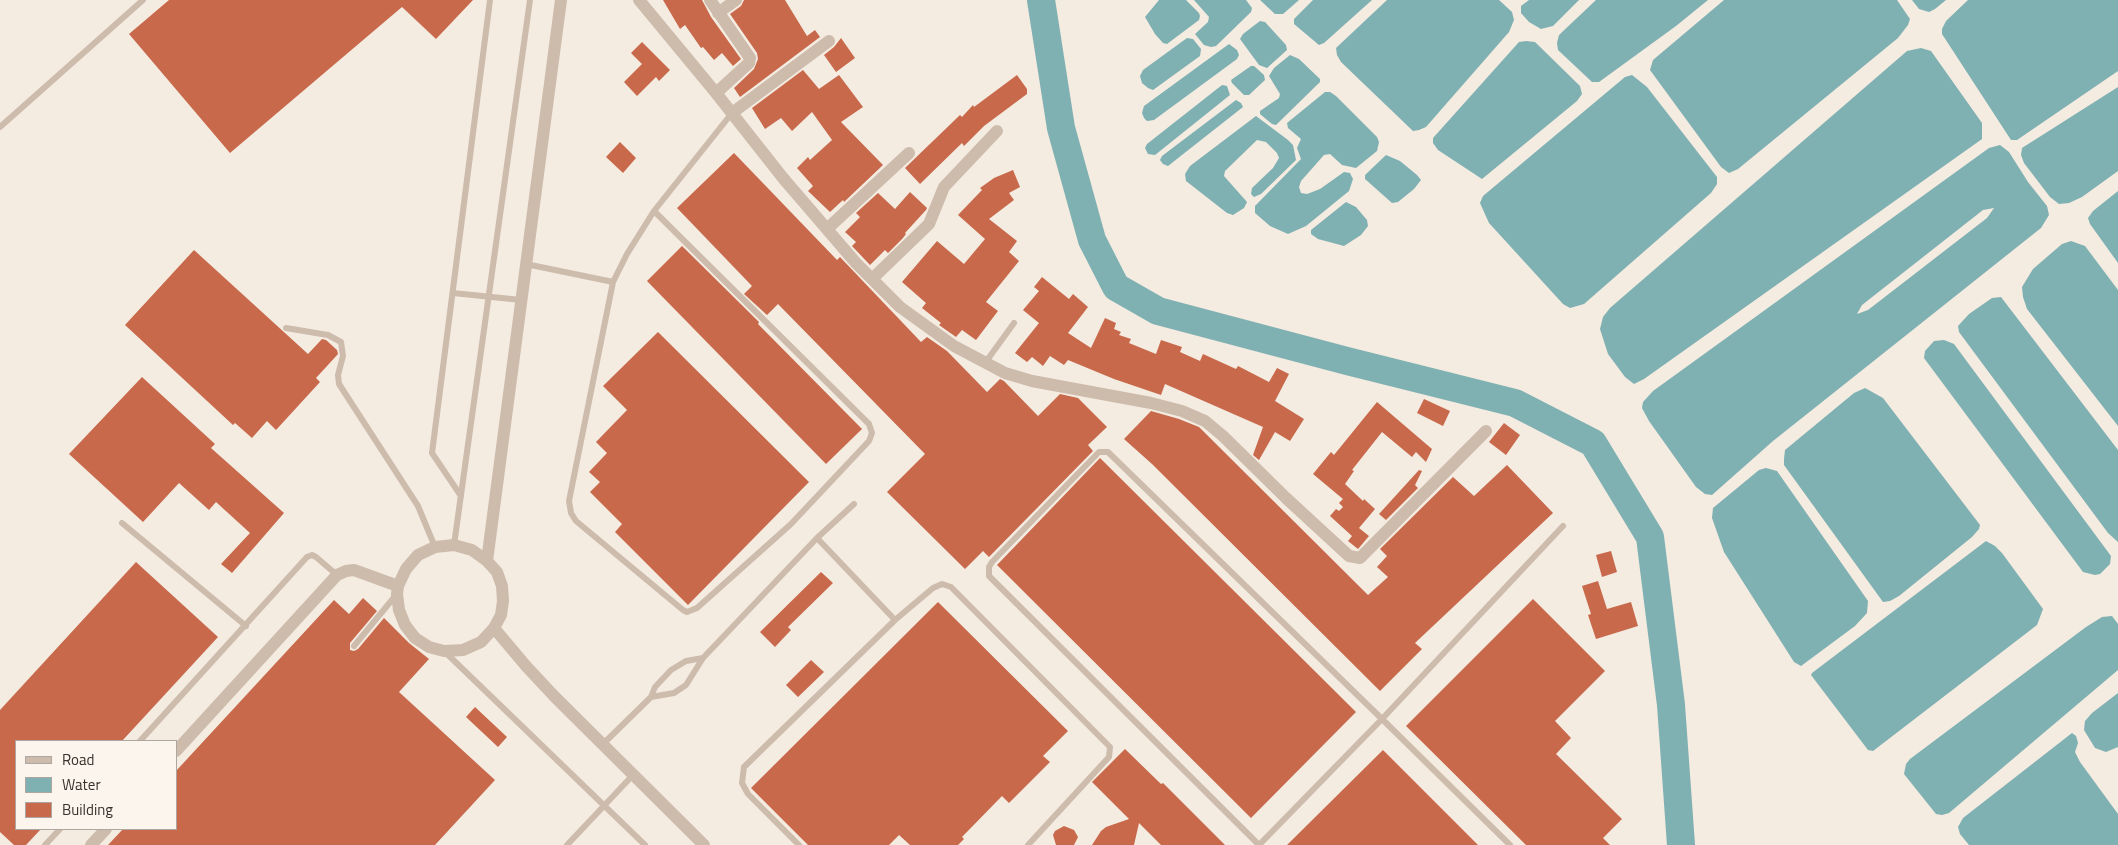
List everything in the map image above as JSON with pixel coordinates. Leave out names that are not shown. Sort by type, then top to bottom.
[{"type":"street","points":[[488,561],[561,0]]},
{"type":"street","points":[[639,0],[783,178],[872,279],[900,307],[926,327],[1005,373],[1032,381],[1151,403],[1182,411],[1205,421],[1346,554],[1360,558],[1486,431]]},
{"type":"street","points":[[710,0],[750,58],[749,63],[716,93]]},
{"type":"street","points":[[718,13],[736,0]]},
{"type":"street","points":[[732,113],[830,41]]},
{"type":"street","points":[[872,279],[929,224],[944,187],[997,131]]},
{"type":"street","points":[[827,229],[909,153]]},
{"type":"street","points":[[454,545],[472,550],[488,561],[496,572],[502,593],[501,615],[494,628],[481,642],[463,650],[444,651],[428,647],[415,638],[405,625],[398,610],[398,590],[406,569],[418,555],[435,547],[454,545]]},
{"type":"street","points":[[178,749],[337,575],[354,570],[398,590]]},
{"type":"street","points":[[494,628],[526,666],[704,845]]},
{"type":"street","points":[[91,845],[105,830]]},
{"type":"lane","points":[[0,127],[143,0]]},
{"type":"lane","points":[[461,496],[432,453],[490,0]]},
{"type":"lane","points":[[454,545],[530,0]]},
{"type":"lane","points":[[654,211],[869,424],[872,430],[870,441],[791,524],[697,608],[690,612],[683,610],[576,521],[570,507],[570,492],[613,282],[627,254],[654,211],[732,113]]},
{"type":"lane","points":[[526,264],[613,282]]},
{"type":"lane","points":[[453,292],[521,300]]},
{"type":"lane","points":[[985,363],[1014,323]]},
{"type":"lane","points":[[286,328],[328,335],[341,342],[343,356],[338,375],[339,384],[422,514],[435,547]]},
{"type":"lane","points":[[1510,845],[1382,719],[1108,452],[1099,452],[990,565],[989,576],[1259,845],[1382,719],[1563,526]]},
{"type":"lane","points":[[651,696],[667,695],[682,689],[693,676],[703,658],[817,538],[854,504]]},
{"type":"lane","points":[[122,522],[246,626]]},
{"type":"lane","points":[[817,538],[896,620]]},
{"type":"lane","points":[[141,740],[307,557],[316,557],[337,575]]},
{"type":"lane","points":[[799,845],[748,794],[742,783],[744,766],[896,620],[933,588],[942,584],[951,587],[1109,745],[1109,757],[1028,845]]},
{"type":"lane","points":[[354,646],[398,590]]},
{"type":"lane","points":[[444,651],[645,845]]},
{"type":"lane","points":[[602,744],[651,696],[655,687],[671,670],[686,660],[703,658]]},
{"type":"lane","points":[[567,845],[633,775]]},
{"type":"lane","points":[[45,845],[59,830]]},
{"type":"water","points":[[1159,0],[1186,0],[1200,16],[1199,20],[1167,44],[1163,43],[1155,34],[1145,17]]},
{"type":"water","points":[[1194,0],[1246,0],[1252,8],[1251,12],[1216,46],[1211,47],[1204,45],[1195,34],[1208,22],[1209,17]]},
{"type":"water","points":[[1260,0],[1299,0],[1283,14],[1275,14]]},
{"type":"water","points":[[1313,0],[1372,0],[1324,43],[1319,45],[1294,24],[1294,19]]},
{"type":"water","points":[[1387,0],[1499,0],[1512,12],[1514,20],[1509,32],[1426,127],[1419,130],[1413,131],[1341,62],[1337,55],[1336,48]]},
{"type":"water","points":[[1529,0],[1579,0],[1553,26],[1541,29],[1529,22],[1521,13],[1521,6]]},
{"type":"water","points":[[1596,0],[1708,0],[1676,26],[1599,82],[1592,82],[1558,50],[1557,43],[1559,35]]},
{"type":"water","points":[[1724,0],[1897,0],[1910,19],[1908,25],[1898,38],[1738,169],[1729,173],[1721,167],[1650,70],[1653,60]]},
{"type":"water","points":[[1912,0],[1946,0],[1929,12],[1919,9]]},
{"type":"water","points":[[1968,0],[2118,0],[2118,71],[2017,140],[2011,140],[1942,34],[1946,21]]},
{"type":"water","points":[[1260,21],[1265,22],[1286,45],[1287,50],[1267,68],[1259,65],[1240,39],[1243,34]]},
{"type":"water","points":[[1187,38],[1193,39],[1201,49],[1200,56],[1153,90],[1142,83],[1140,76],[1143,70]]},
{"type":"water","points":[[1519,42],[1535,42],[1580,86],[1582,94],[1577,101],[1482,179],[1438,150],[1433,143],[1433,138]]},
{"type":"water","points":[[1229,44],[1237,50],[1239,55],[1237,59],[1154,120],[1147,121],[1144,118],[1142,113],[1144,106]]},
{"type":"water","points":[[1921,48],[1931,51],[1982,123],[1982,139],[1644,379],[1634,384],[1625,377],[1608,354],[1600,329],[1603,317],[1610,308],[1907,51]]},
{"type":"water","points":[[1290,55],[1299,59],[1320,79],[1320,82],[1276,125],[1260,114],[1260,111],[1279,98],[1280,94],[1269,76],[1274,68]]},
{"type":"water","points":[[1251,66],[1254,66],[1264,75],[1265,80],[1249,95],[1244,95],[1231,80]]},
{"type":"water","points":[[1632,75],[1647,87],[1717,177],[1717,184],[1711,193],[1584,304],[1570,308],[1563,304],[1489,223],[1480,203],[1483,196],[1625,77]]},
{"type":"water","points":[[1222,85],[1227,86],[1230,95],[1155,155],[1148,154],[1145,148],[1147,144]]},
{"type":"water","points":[[2118,87],[2118,171],[2082,197],[2069,203],[2059,204],[2050,197],[2024,163],[2021,155],[2022,148]]},
{"type":"water","points":[[1325,92],[1330,92],[1336,96],[1377,137],[1379,142],[1377,151],[1356,168],[1342,165],[1330,154],[1324,155],[1301,181],[1299,187],[1301,193],[1307,194],[1320,189],[1344,172],[1350,173],[1353,179],[1349,191],[1306,226],[1288,234],[1270,226],[1255,213],[1255,206],[1301,159],[1297,148],[1301,139],[1288,128],[1287,123]]},
{"type":"water","points":[[1236,100],[1243,107],[1168,166],[1163,164],[1160,160],[1162,156]]},
{"type":"water","points":[[1256,116],[1293,145],[1296,160],[1261,194],[1254,197],[1251,194],[1252,188],[1273,168],[1279,158],[1277,153],[1266,142],[1257,140],[1225,171],[1224,176],[1247,202],[1244,208],[1233,215],[1227,213],[1186,181],[1185,174],[1190,166]]},
{"type":"water","points":[[2000,145],[2009,152],[2028,182],[2047,206],[2049,215],[2041,228],[1773,441],[1712,495],[1705,494],[1696,487],[1649,421],[1642,408],[1643,402],[1653,391],[1989,148]],"holes":[[[1994,208],[1987,218],[1868,310],[1857,314],[1862,305],[1983,210]]]},
{"type":"water","points":[[1386,155],[1400,161],[1421,180],[1414,189],[1398,202],[1392,203],[1365,179],[1365,175]]},
{"type":"water","points":[[2118,191],[2118,263],[2090,224],[2088,218],[2093,211]]},
{"type":"water","points":[[1346,202],[1356,207],[1367,220],[1368,226],[1361,235],[1344,246],[1318,239],[1311,234],[1311,230]]},
{"type":"water","points":[[2071,241],[2085,246],[2118,290],[2118,426],[2027,309],[2023,297],[2022,287],[2033,269],[2062,244]]},
{"type":"water","points":[[2001,297],[2118,450],[2118,542],[2108,533],[1959,332],[1958,326],[1969,314],[1992,298]]},
{"type":"water","points":[[1944,340],[1954,344],[2111,556],[2110,564],[2100,574],[2095,575],[2083,572],[1924,358],[1925,351],[1934,341]]},
{"type":"water","points":[[1865,388],[1883,398],[1980,525],[1972,537],[1899,596],[1890,601],[1883,602],[1784,465],[1785,450],[1854,393]]},
{"type":"water","points":[[1766,468],[1777,471],[1868,601],[1867,613],[1855,626],[1801,666],[1794,662],[1724,552],[1712,518],[1713,508],[1759,470]]},
{"type":"water","points":[[1986,541],[2002,553],[2043,609],[2037,625],[1873,751],[1868,750],[1811,675],[1812,673]]},
{"type":"water","points":[[2112,616],[2118,624],[2118,670],[1949,813],[1936,814],[1904,774],[1906,764],[1910,759],[2086,627],[2102,617]]},
{"type":"water","points":[[2118,693],[2118,747],[2106,752],[2095,748],[2084,730],[2085,721],[2092,713]]},
{"type":"water","points":[[2072,733],[2076,736],[2078,743],[2075,752],[2080,762],[2118,814],[2118,845],[1969,845],[1960,834],[1958,827],[1963,818]]},
{"type":"building","points":[[169,0],[473,0],[436,39],[402,7],[230,153],[129,34]]},
{"type":"building","points":[[663,0],[702,0],[711,17],[741,59],[733,66],[722,53],[714,60],[703,47],[701,48],[685,25],[680,29]]},
{"type":"building","points":[[744,0],[785,0],[807,36],[815,30],[820,37],[740,97],[734,88],[754,69],[758,59],[757,53],[730,14],[741,6]]},
{"type":"building","points":[[841,38],[855,58],[836,72],[824,55]]},
{"type":"building","points":[[642,42],[670,70],[659,81],[656,77],[637,96],[624,82],[642,64],[631,53]]},
{"type":"building","points":[[803,70],[819,89],[839,75],[863,107],[841,122],[883,165],[844,202],[843,200],[830,212],[808,191],[813,186],[797,168],[808,157],[810,160],[832,140],[812,112],[792,131],[781,118],[765,129],[752,108]]},
{"type":"building","points":[[1017,75],[1027,89],[1027,94],[984,126],[964,146],[962,143],[920,184],[905,168],[960,115],[962,117],[973,105],[974,107]]},
{"type":"building","points":[[620,142],[636,158],[623,173],[606,157]]},
{"type":"building","points":[[734,153],[837,260],[840,257],[921,342],[927,337],[947,351],[987,392],[1000,379],[1038,416],[1060,394],[1078,398],[1107,427],[1088,445],[1093,451],[989,557],[983,551],[965,569],[887,492],[925,454],[778,304],[767,315],[744,294],[752,286],[677,208]]},
{"type":"building","points":[[1013,170],[1020,187],[1009,193],[1014,200],[989,219],[1017,241],[1009,252],[1019,261],[986,302],[998,311],[976,340],[962,330],[956,337],[939,325],[941,323],[922,308],[926,303],[902,282],[937,241],[964,264],[985,239],[958,215],[982,190],[980,188],[994,178]]},
{"type":"building","points":[[910,192],[927,208],[926,210],[888,253],[885,250],[870,265],[852,246],[856,242],[845,232],[860,217],[856,213],[878,193],[895,209]]},
{"type":"building","points":[[682,246],[759,322],[758,324],[862,429],[826,464],[647,281]]},
{"type":"building","points":[[194,250],[308,354],[322,339],[326,340],[337,350],[338,354],[316,378],[320,382],[276,430],[267,421],[252,438],[235,423],[233,425],[125,325]]},
{"type":"building","points":[[1042,277],[1069,299],[1073,294],[1088,307],[1068,333],[1091,348],[1105,318],[1116,323],[1114,329],[1121,332],[1119,335],[1131,339],[1129,343],[1156,354],[1161,340],[1182,347],[1180,352],[1200,361],[1203,354],[1236,369],[1238,366],[1269,382],[1277,368],[1289,374],[1275,401],[1304,419],[1290,441],[1275,432],[1259,460],[1253,455],[1263,427],[1165,384],[1161,395],[1114,379],[1068,360],[1064,365],[1050,356],[1043,366],[1032,357],[1027,362],[1015,353],[1039,323],[1023,310],[1039,291],[1034,287]]},
{"type":"building","points":[[658,332],[809,482],[688,605],[615,532],[622,524],[590,492],[600,482],[589,472],[607,453],[596,442],[627,410],[603,386]]},
{"type":"building","points":[[142,377],[215,444],[211,448],[284,513],[232,573],[221,564],[250,533],[216,502],[209,510],[179,483],[143,522],[69,454]]},
{"type":"building","points":[[1424,399],[1450,411],[1443,426],[1417,413]]},
{"type":"building","points":[[1377,402],[1432,449],[1426,462],[1416,452],[1412,457],[1382,432],[1352,470],[1354,471],[1345,484],[1363,501],[1364,499],[1375,509],[1359,528],[1369,536],[1358,549],[1348,541],[1352,536],[1330,516],[1336,509],[1339,511],[1343,507],[1339,503],[1343,499],[1313,474],[1331,452],[1334,455]]},
{"type":"building","points":[[1151,411],[1199,427],[1368,595],[1388,577],[1377,567],[1387,556],[1380,549],[1453,477],[1474,496],[1507,465],[1553,513],[1415,643],[1422,649],[1380,691],[1152,464],[1124,439]]},
{"type":"building","points":[[1504,423],[1520,435],[1506,455],[1489,442]]},
{"type":"building","points":[[1100,458],[1356,712],[1251,818],[997,565]]},
{"type":"building","points":[[1419,470],[1422,471],[1415,485],[1418,488],[1386,520],[1379,514]]},
{"type":"building","points":[[1611,551],[1617,572],[1602,577],[1596,555]]},
{"type":"building","points":[[136,562],[218,637],[123,740],[15,740],[15,830],[40,830],[26,845],[14,845],[0,832],[0,710]]},
{"type":"building","points":[[821,572],[833,583],[788,627],[791,630],[775,647],[760,632]]},
{"type":"building","points":[[1598,581],[1607,609],[1631,602],[1638,626],[1596,639],[1588,615],[1591,614],[1582,586]]},
{"type":"building","points":[[363,598],[377,611],[350,643],[350,650],[358,649],[384,618],[409,643],[429,659],[399,692],[495,780],[435,845],[108,845],[122,830],[178,830],[178,769],[334,600],[349,614]]},
{"type":"building","points":[[1533,599],[1605,671],[1555,721],[1571,738],[1556,754],[1622,819],[1603,838],[1610,845],[1526,845],[1406,726]]},
{"type":"building","points":[[938,602],[1068,731],[1043,756],[1050,762],[1009,803],[1002,796],[962,837],[964,839],[958,845],[910,845],[899,835],[889,845],[808,845],[751,788]]},
{"type":"building","points":[[811,660],[824,672],[798,697],[786,685]]},
{"type":"building","points":[[475,707],[507,737],[498,747],[466,717]]},
{"type":"building","points":[[1125,749],[1161,784],[1163,783],[1225,845],[1161,845],[1139,823],[1134,845],[1092,845],[1106,827],[1129,819],[1092,782]]},
{"type":"building","points":[[1383,750],[1478,845],[1287,845]]},
{"type":"building","points":[[1064,826],[1074,830],[1078,837],[1074,845],[1056,845],[1053,835],[1055,831]]},
{"type":"waterway","points":[[1041,0],[1061,128],[1092,240],[1116,287],[1158,311],[1515,403],[1593,443],[1650,537],[1671,705],[1681,845]]}]
